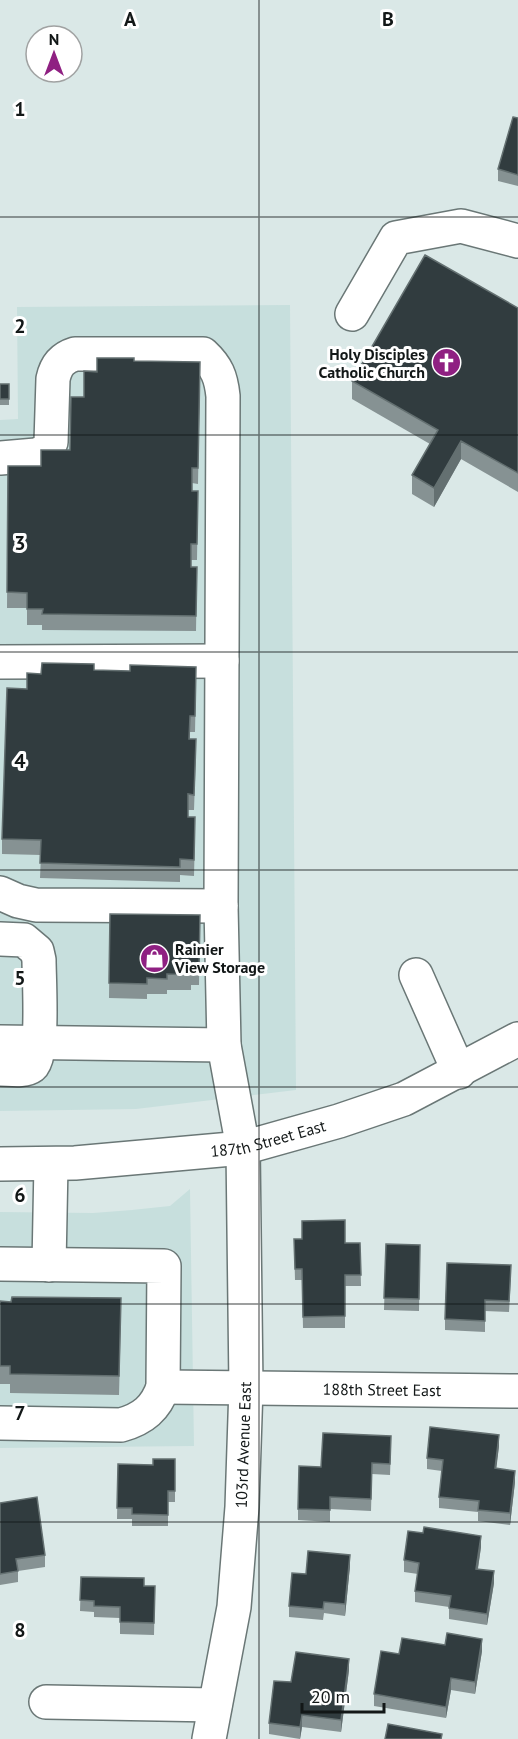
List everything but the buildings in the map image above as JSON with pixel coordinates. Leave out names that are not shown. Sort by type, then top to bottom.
[{"type":"street","points":[[352,314],[396,238],[461,225],[518,241]]},
{"type":"street","name":"103rd Avenue East","points":[[0,458],[36,455],[47,451],[51,442],[53,379],[55,369],[63,358],[75,354],[203,354],[214,364],[221,379],[223,396],[221,906],[224,1045],[243,1148],[246,1387],[242,1508],[234,1607],[209,1739]]},
{"type":"street","points":[[0,662],[222,662]]},
{"type":"street","points":[[0,893],[18,901],[36,905],[221,906]]},
{"type":"street","points":[[0,939],[24,940],[37,951],[39,960],[37,1059],[25,1070],[0,1069]]},
{"type":"street","points":[[416,975],[459,1071]]},
{"type":"street","name":"187th Street East","points":[[0,1164],[51,1164],[243,1148],[404,1099],[518,1040]]},
{"type":"street","points":[[0,1042],[224,1045]]},
{"type":"street","points":[[49,1265],[51,1164]]},
{"type":"street","points":[[0,1264],[164,1266],[163,1387],[159,1399],[151,1409],[133,1422],[121,1425],[0,1423]]},
{"type":"street","name":"188th Street East","points":[[163,1387],[518,1391]]},
{"type":"street","points":[[0,1402],[51,1403],[59,1408],[64,1424]]},
{"type":"street","points":[[46,1702],[215,1705]]},
{"type":"shaded area","points":[[290,305],[296,1090],[136,1109],[0,1111],[0,420],[18,419],[17,307]]},
{"type":"shaded area","points":[[190,1189],[194,1446],[0,1448],[0,1212],[93,1213],[170,1206]]},
{"type":"place","name":"Holy Disciples Catholic Church","points":[[446,363]]},
{"type":"place","name":"Rainier View Storage","points":[[154,958]]}]
